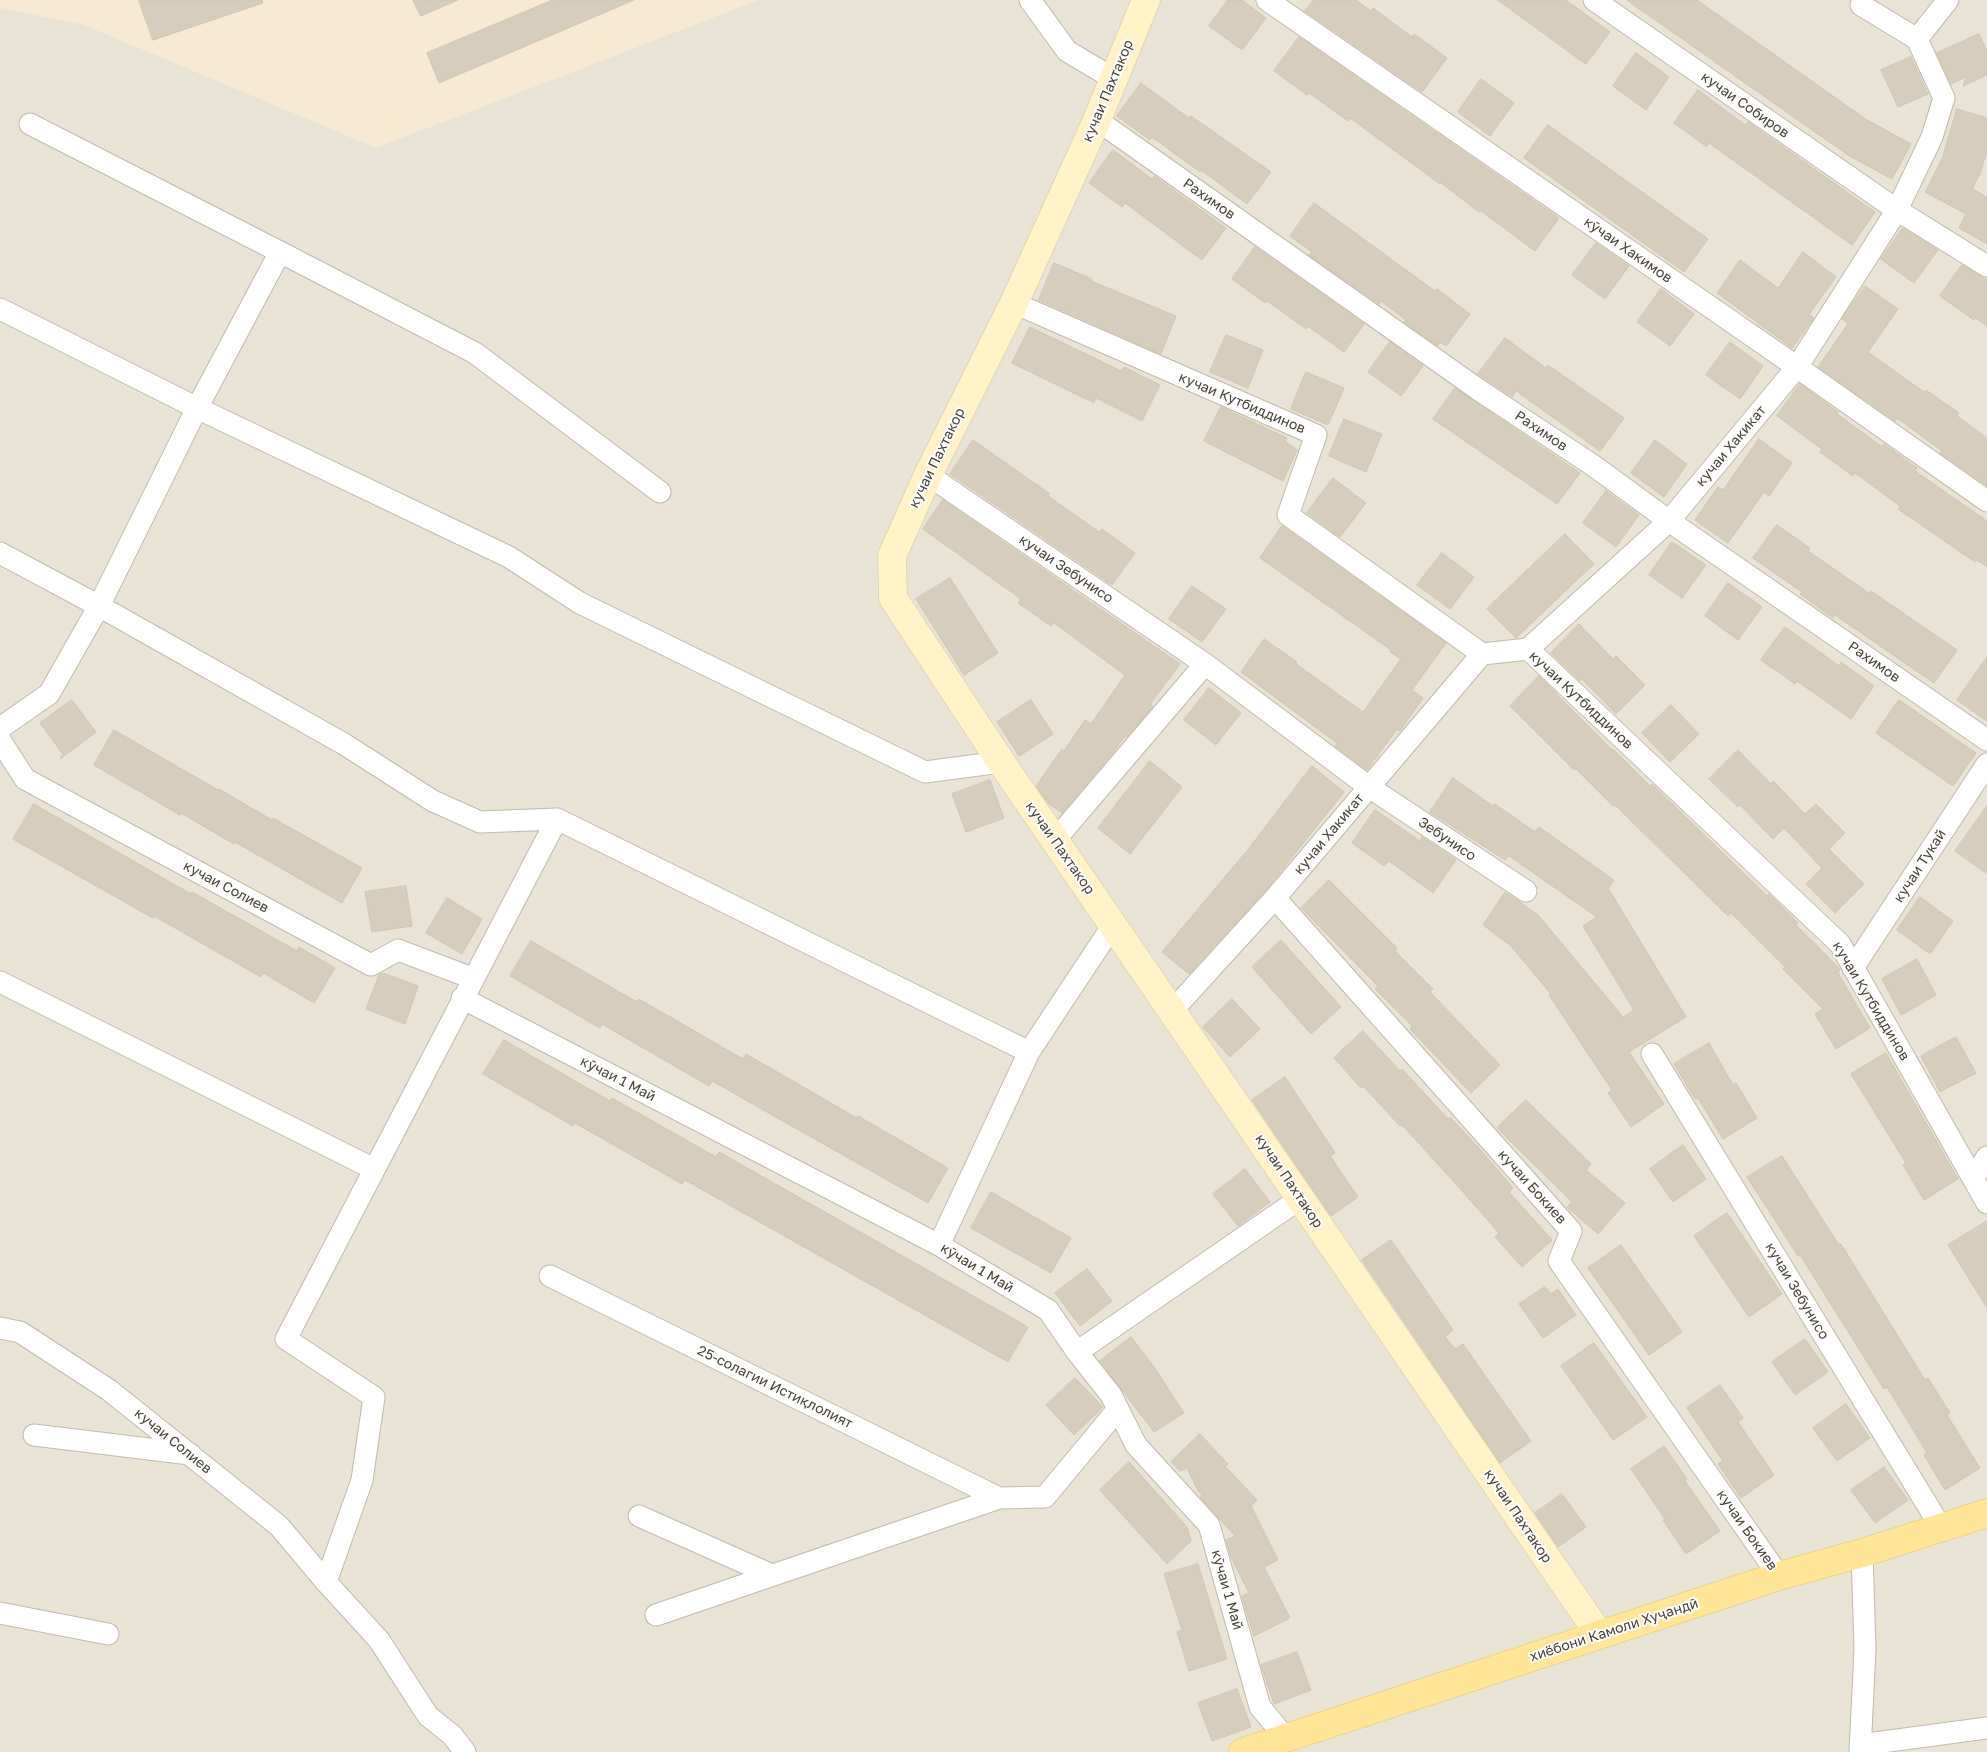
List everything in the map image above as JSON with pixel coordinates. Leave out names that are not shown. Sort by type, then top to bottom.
[{"type":"main road","name":"кучаи Пахтакор","points":[[1146,0],[1097,120],[1014,303],[928,475],[892,556],[893,598],[1001,762],[1599,1634]]},
{"type":"main road","name":"хиёбони Камоли Хуҷандӣ","points":[[1243,1752],[1779,1576],[1942,1529],[1987,1513]]},
{"type":"street","points":[[1030,0],[1062,46],[1114,79]]},
{"type":"street","name":"кӯчаи Хакимов","points":[[1266,0],[1797,367],[1987,501]]},
{"type":"street","name":"кучаи Собиров","points":[[1594,0],[1896,210],[1987,266]]},
{"type":"street","points":[[1917,39],[1948,0]]},
{"type":"street","points":[[1861,5],[1917,39],[1944,98],[1932,137],[1896,210]]},
{"type":"street","name":"Рахимов","points":[[1097,120],[1479,390],[1594,466],[1669,521],[1987,740]]},
{"type":"street","points":[[30,124],[475,353],[660,492]]},
{"type":"street","name":"кучаи Хакикат","points":[[1528,649],[1669,521],[1797,367],[1896,210]]},
{"type":"street","points":[[0,728],[49,694],[99,606],[197,408],[280,252]]},
{"type":"street","name":"кучаи Кутбиддинов","points":[[1014,303],[1316,435],[1288,515],[1482,654],[1528,649],[1840,944],[1987,1203]]},
{"type":"street","points":[[0,309],[197,408],[508,557],[580,603],[925,772],[1001,762]]},
{"type":"street","name":"кучаи Зебунисо","points":[[928,475],[1205,664],[1369,787]]},
{"type":"street","points":[[0,553],[99,606],[344,744],[433,801],[480,822],[557,819],[1030,1052]]},
{"type":"street","name":"кучаи Хакикат","points":[[1172,1011],[1275,898],[1482,654]]},
{"type":"street","points":[[1055,840],[1205,664]]},
{"type":"street","name":"кучаи Солиев","points":[[0,740],[25,779],[371,965],[398,950],[472,978]]},
{"type":"street","name":"кучаи Тукай","points":[[1853,968],[1987,764]]},
{"type":"street","name":"Зебунисо","points":[[1369,787],[1526,891]]},
{"type":"street","points":[[326,1582],[362,1480],[374,1397],[286,1339],[472,978],[557,819]]},
{"type":"street","name":"кучаи Бокиев","points":[[1275,898],[1571,1231],[1559,1261],[1779,1576]]},
{"type":"street","points":[[939,1246],[1030,1052],[1113,925]]},
{"type":"street","points":[[0,982],[374,1169]]},
{"type":"street","name":"кӯчаи 1 Май","points":[[462,998],[939,1246],[1048,1310],[1077,1352],[1111,1394],[1136,1445],[1209,1525],[1260,1707],[1285,1737]]},
{"type":"street","name":"кучаи Зебунисо","points":[[1652,1054],[1942,1529]]},
{"type":"street","points":[[1973,1179],[1987,1157]]},
{"type":"street","points":[[1077,1352],[1301,1198]]},
{"type":"street","name":"25-солагии Истиқлолият","points":[[550,1276],[999,1498]]},
{"type":"street","name":"кучаи Солиев","points":[[0,1328],[20,1332],[110,1390],[279,1526],[326,1582],[379,1640],[428,1716],[452,1736],[465,1752]]},
{"type":"street","name":"25-солагии Истиқлолият","points":[[656,1615],[999,1498],[1045,1498],[1118,1409]]},
{"type":"street","points":[[34,1435],[190,1454]]},
{"type":"street","points":[[639,1516],[772,1575]]},
{"type":"street","points":[[1862,1553],[1865,1649],[1860,1749],[1987,1728]]},
{"type":"street","points":[[0,1614],[108,1634]]},
{"type":"shaded area","points":[[0,0],[1987,0],[1987,1752],[0,1752]]},
{"type":"shaded area","points":[[0,0],[759,0],[376,148],[84,25],[0,8]]},
{"type":"building","points":[[139,0],[262,0],[263,3],[153,40]]},
{"type":"building","points":[[413,0],[458,0],[421,16]]},
{"type":"building","points":[[553,0],[634,0],[439,83],[427,53]]},
{"type":"building","points":[[1228,0],[1242,0],[1266,18],[1242,50],[1209,26]]},
{"type":"building","points":[[1314,0],[1356,0],[1371,11],[1373,8],[1412,37],[1414,34],[1447,58],[1422,92],[1305,11]]},
{"type":"building","points":[[1498,0],[1566,0],[1610,32],[1586,64]]},
{"type":"building","points":[[1627,0],[1697,0],[1867,120],[1911,144],[1892,179],[1848,155]]},
{"type":"building","points":[[1979,34],[1987,51],[1987,75],[1963,86],[1966,77],[1951,84],[1937,53]]},
{"type":"building","points":[[1299,37],[1559,218],[1535,251],[1350,118],[1348,121],[1274,71]]},
{"type":"building","points":[[1636,53],[1669,77],[1646,110],[1613,86]]},
{"type":"building","points":[[1911,57],[1928,94],[1898,107],[1881,70]]},
{"type":"building","points":[[1481,79],[1514,103],[1490,136],[1458,112]]},
{"type":"building","points":[[1141,83],[1189,118],[1191,116],[1271,172],[1247,204],[1201,170],[1200,172],[1152,137],[1150,140],[1117,116]]},
{"type":"building","points":[[1698,90],[1745,125],[1748,122],[1875,212],[1852,245],[1709,143],[1707,147],[1674,123]]},
{"type":"building","points":[[1957,109],[1987,118],[1987,151],[1980,174],[1972,189],[1987,197],[1987,244],[1959,228],[1966,214],[1925,192],[1942,159]]},
{"type":"building","points":[[1548,125],[1708,239],[1684,272],[1524,158]]},
{"type":"building","points":[[1113,150],[1152,179],[1154,176],[1226,228],[1202,260],[1125,203],[1122,207],[1089,183]]},
{"type":"building","points":[[1314,203],[1435,291],[1437,289],[1470,314],[1446,346],[1440,342],[1438,346],[1404,322],[1406,320],[1381,301],[1379,304],[1309,255],[1312,252],[1290,236]]},
{"type":"building","points":[[1903,228],[1938,250],[1914,283],[1881,259]]},
{"type":"building","points":[[1596,243],[1629,266],[1605,299],[1572,275]]},
{"type":"building","points":[[1255,247],[1364,324],[1344,352],[1308,326],[1306,329],[1232,279]]},
{"type":"building","points":[[1803,252],[1836,277],[1809,314],[1814,318],[1792,348],[1717,293],[1740,260],[1778,288]]},
{"type":"building","points":[[1054,263],[1092,279],[1091,281],[1176,316],[1161,354],[1039,300]]},
{"type":"building","points":[[1962,265],[1987,280],[1987,326],[1975,318],[1974,320],[1940,296]]},
{"type":"building","points":[[1865,286],[1898,309],[1868,352],[1924,392],[1926,390],[1959,413],[1957,416],[1987,438],[1987,486],[1940,453],[1942,451],[1897,418],[1895,421],[1818,367],[1848,324],[1842,319]]},
{"type":"building","points":[[1661,289],[1694,314],[1670,346],[1637,322]]},
{"type":"building","points":[[1030,327],[1121,371],[1124,367],[1160,385],[1142,421],[1096,398],[1094,403],[1012,363]]},
{"type":"building","points":[[1226,335],[1263,350],[1248,388],[1210,372]]},
{"type":"building","points":[[1505,338],[1546,368],[1548,365],[1624,418],[1600,451],[1516,391],[1512,397],[1478,374]]},
{"type":"building","points":[[1390,342],[1423,366],[1401,396],[1368,372]]},
{"type":"building","points":[[1730,342],[1763,366],[1740,399],[1706,375]]},
{"type":"building","points":[[1306,372],[1344,388],[1328,425],[1291,409]]},
{"type":"building","points":[[1800,384],[1882,447],[1884,444],[1917,468],[1915,471],[1987,521],[1987,567],[1977,560],[1975,562],[1898,509],[1900,506],[1855,473],[1853,476],[1820,452],[1822,449],[1777,416]]},
{"type":"building","points":[[1455,388],[1580,473],[1557,504],[1433,419]]},
{"type":"building","points":[[1221,407],[1287,438],[1285,441],[1297,450],[1283,481],[1204,441]]},
{"type":"building","points":[[1344,419],[1382,434],[1366,472],[1329,456]]},
{"type":"building","points":[[1759,439],[1792,463],[1769,496],[1764,492],[1728,543],[1695,520],[1718,487],[1723,490]]},
{"type":"building","points":[[973,440],[1050,494],[1048,496],[1099,532],[1102,529],[1135,553],[1112,585],[950,474]]},
{"type":"building","points":[[1655,440],[1687,464],[1664,497],[1631,473]]},
{"type":"building","points":[[1333,478],[1366,503],[1340,537],[1307,513]]},
{"type":"building","points":[[1606,491],[1639,515],[1616,547],[1583,523]]},
{"type":"building","points":[[943,500],[1180,664],[1150,704],[1153,706],[1127,737],[1125,736],[1062,813],[1048,803],[1036,786],[1062,749],[1064,751],[1085,720],[1091,724],[1125,675],[1054,623],[1051,626],[1018,603],[1021,599],[923,529]]},
{"type":"building","points":[[1777,525],[1810,548],[1808,551],[1869,593],[1871,591],[1957,650],[1934,683],[1835,615],[1833,618],[1800,594],[1802,592],[1753,558]]},
{"type":"building","points":[[1282,526],[1446,643],[1412,690],[1423,698],[1400,731],[1397,729],[1367,770],[1335,746],[1337,743],[1241,672],[1264,639],[1363,712],[1401,659],[1260,558]]},
{"type":"building","points":[[1565,534],[1594,564],[1516,638],[1487,609]]},
{"type":"building","points":[[1672,542],[1706,565],[1682,598],[1649,575]]},
{"type":"building","points":[[1442,553],[1474,577],[1450,609],[1417,585]]},
{"type":"building","points":[[950,578],[998,653],[964,675],[916,599]]},
{"type":"building","points":[[1728,583],[1762,607],[1738,640],[1705,616]]},
{"type":"building","points":[[1192,586],[1226,609],[1202,642],[1169,619]]},
{"type":"building","points":[[1579,624],[1613,659],[1616,656],[1645,685],[1616,714],[1582,679],[1580,681],[1551,653]]},
{"type":"building","points":[[1785,627],[1839,666],[1841,662],[1874,686],[1851,719],[1797,681],[1795,684],[1761,660]]},
{"type":"building","points":[[1987,657],[1987,721],[1957,700]]},
{"type":"building","points":[[1539,676],[1612,750],[1650,786],[1652,784],[1767,896],[1769,894],[1798,923],[1796,925],[1839,968],[1838,973],[1870,1028],[1836,1049],[1815,1014],[1823,1009],[1783,969],[1785,967],[1731,913],[1728,916],[1615,805],[1613,806],[1576,769],[1574,770],[1510,706]]},
{"type":"building","points":[[1209,688],[1241,713],[1216,745],[1184,720]]},
{"type":"building","points":[[72,700],[96,732],[60,759],[64,752],[62,753],[40,723]]},
{"type":"building","points":[[1031,700],[1053,734],[1019,756],[997,722]]},
{"type":"building","points":[[1899,700],[1976,753],[1953,786],[1876,733]]},
{"type":"building","points":[[1671,705],[1699,734],[1670,762],[1642,733]]},
{"type":"building","points":[[114,730],[218,790],[272,820],[273,818],[362,868],[342,903],[235,842],[234,844],[181,813],[180,815],[94,765]]},
{"type":"building","points":[[1738,750],[1771,784],[1773,781],[1805,814],[1816,804],[1845,833],[1829,849],[1864,884],[1835,913],[1806,884],[1822,868],[1784,828],[1773,839],[1740,805],[1738,807],[1709,779]]},
{"type":"building","points":[[1150,761],[1182,787],[1130,854],[1098,828]]},
{"type":"building","points":[[1312,766],[1344,792],[1266,890],[1189,974],[1162,952],[1250,847]]},
{"type":"building","points":[[1453,778],[1535,832],[1539,827],[1614,880],[1608,888],[1686,1017],[1629,1052],[1664,1104],[1631,1127],[1608,1093],[1612,1090],[1549,995],[1551,994],[1510,945],[1483,925],[1505,892],[1538,915],[1623,1017],[1634,1010],[1583,926],[1597,917],[1509,856],[1505,860],[1430,812]]},
{"type":"building","points":[[990,780],[1004,818],[966,832],[952,794]]},
{"type":"building","points":[[34,804],[191,894],[192,892],[297,951],[299,947],[335,968],[314,1003],[263,973],[261,977],[13,839]]},
{"type":"building","points":[[1987,806],[1987,874],[1955,851]]},
{"type":"building","points":[[1375,810],[1420,841],[1422,837],[1456,860],[1433,893],[1389,861],[1384,866],[1352,843]]},
{"type":"building","points":[[1329,880],[1397,948],[1395,951],[1433,989],[1430,992],[1500,1065],[1471,1093],[1410,1029],[1412,1026],[1375,989],[1378,986],[1301,908]]},
{"type":"building","points":[[406,886],[412,926],[372,932],[365,892]]},
{"type":"building","points":[[1920,897],[1953,921],[1930,954],[1897,930]]},
{"type":"building","points":[[447,898],[482,919],[462,954],[426,933]]},
{"type":"building","points":[[1281,940],[1341,1007],[1311,1034],[1252,967]]},
{"type":"building","points":[[531,941],[637,1002],[639,999],[743,1059],[746,1054],[948,1168],[928,1203],[712,1081],[709,1086],[602,1024],[600,1028],[510,976]]},
{"type":"building","points":[[1917,959],[1936,995],[1901,1015],[1882,979]]},
{"type":"building","points":[[383,973],[418,986],[405,1024],[366,1009],[379,975]]},
{"type":"building","points":[[1232,999],[1260,1029],[1230,1057],[1203,1027]]},
{"type":"building","points":[[1363,1031],[1400,1071],[1402,1069],[1448,1119],[1450,1117],[1478,1147],[1513,1188],[1509,1192],[1552,1240],[1522,1267],[1495,1237],[1499,1233],[1457,1185],[1402,1125],[1400,1126],[1363,1086],[1361,1088],[1334,1058]]},
{"type":"building","points":[[1956,1037],[1976,1073],[1940,1092],[1921,1056]]},
{"type":"building","points":[[504,1040],[610,1101],[612,1098],[716,1157],[719,1152],[1028,1327],[1008,1362],[685,1180],[682,1184],[575,1123],[573,1126],[483,1074]]},
{"type":"building","points":[[1709,1043],[1733,1085],[1736,1083],[1757,1118],[1723,1139],[1698,1098],[1695,1099],[1674,1064]]},
{"type":"building","points":[[1886,1053],[1958,1179],[1924,1200],[1903,1165],[1906,1163],[1851,1074]]},
{"type":"building","points":[[1285,1077],[1335,1153],[1330,1156],[1358,1197],[1331,1216],[1252,1100]]},
{"type":"building","points":[[1526,1100],[1591,1164],[1586,1170],[1625,1203],[1598,1234],[1567,1207],[1572,1202],[1497,1128]]},
{"type":"building","points":[[1683,1145],[1706,1179],[1673,1202],[1650,1169]]},
{"type":"building","points":[[1782,1156],[1839,1245],[1841,1244],[1925,1380],[1928,1378],[1950,1413],[1947,1415],[1980,1468],[1945,1490],[1924,1455],[1927,1453],[1887,1387],[1884,1389],[1800,1255],[1798,1256],[1747,1177]]},
{"type":"building","points":[[1245,1169],[1270,1202],[1238,1226],[1213,1194]]},
{"type":"building","points":[[991,1192],[1071,1238],[1051,1273],[971,1228]]},
{"type":"building","points":[[1727,1213],[1782,1294],[1749,1317],[1694,1236]]},
{"type":"building","points":[[1987,1221],[1987,1308],[1948,1245]]},
{"type":"building","points":[[1391,1240],[1453,1330],[1445,1337],[1455,1349],[1463,1344],[1531,1441],[1500,1463],[1362,1260]]},
{"type":"building","points":[[1621,1245],[1682,1332],[1649,1355],[1588,1268]]},
{"type":"building","points":[[1087,1269],[1112,1301],[1080,1326],[1055,1293]]},
{"type":"building","points":[[1545,1287],[1551,1294],[1558,1289],[1576,1315],[1543,1338],[1519,1304]]},
{"type":"building","points":[[1131,1337],[1154,1367],[1184,1413],[1154,1432],[1100,1361]]},
{"type":"building","points":[[1805,1339],[1828,1372],[1795,1395],[1772,1362]]},
{"type":"building","points":[[1594,1343],[1647,1417],[1613,1440],[1561,1366]]},
{"type":"building","points":[[1075,1378],[1103,1407],[1074,1435],[1046,1405]]},
{"type":"building","points":[[1720,1385],[1743,1418],[1738,1422],[1774,1475],[1741,1498],[1718,1464],[1723,1461],[1687,1408]]},
{"type":"building","points":[[1846,1404],[1870,1438],[1837,1461],[1813,1428]]},
{"type":"building","points":[[1200,1434],[1228,1464],[1225,1466],[1257,1500],[1251,1506],[1278,1560],[1264,1567],[1290,1618],[1254,1636],[1242,1596],[1249,1593],[1231,1557],[1226,1540],[1235,1536],[1200,1497],[1202,1495],[1198,1491],[1187,1468],[1180,1471],[1171,1462]]},
{"type":"building","points":[[1664,1446],[1687,1479],[1685,1481],[1720,1531],[1686,1554],[1631,1469]]},
{"type":"building","points":[[1129,1462],[1187,1527],[1191,1541],[1167,1564],[1100,1490]]},
{"type":"building","points":[[1884,1467],[1908,1500],[1875,1523],[1851,1490]]},
{"type":"building","points":[[1562,1494],[1586,1527],[1558,1547],[1535,1513]]},
{"type":"building","points":[[1198,1564],[1227,1659],[1189,1671],[1177,1632],[1182,1630],[1164,1574]]},
{"type":"building","points":[[1297,1652],[1311,1690],[1274,1704],[1261,1665]]},
{"type":"building","points":[[1237,1689],[1251,1727],[1212,1741],[1198,1703]]}]
